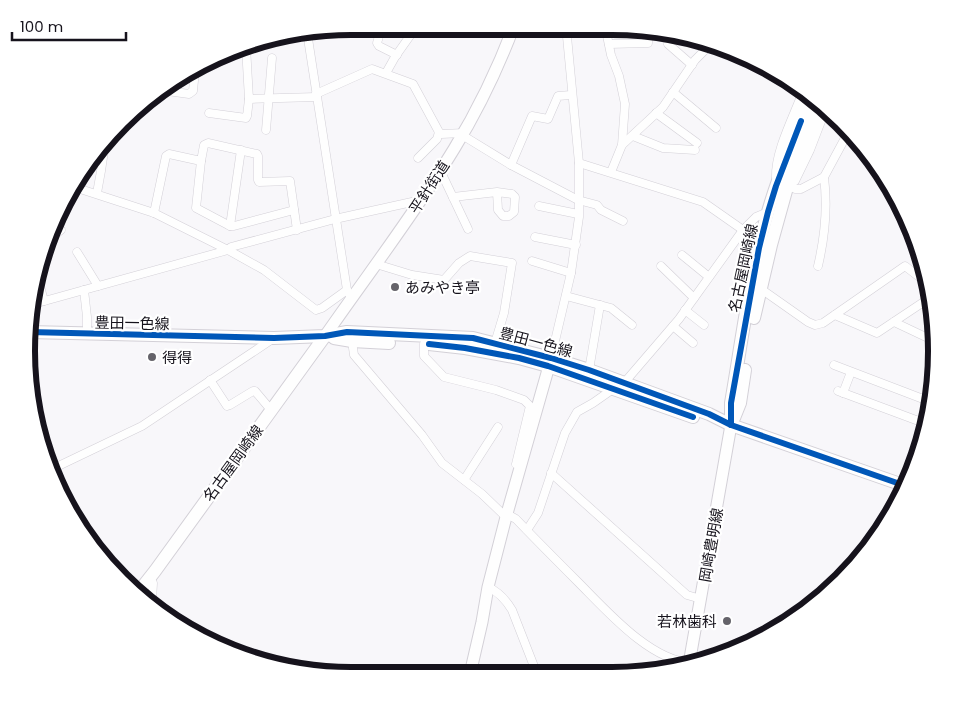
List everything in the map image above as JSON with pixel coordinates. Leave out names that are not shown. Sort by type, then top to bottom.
[{"type":"main road","name":"名古屋岡崎線","points":[[731,425],[740,403],[754,314],[785,188],[805,123],[809,104]]},
{"type":"main road","name":"名古屋岡崎線","points":[[805,123],[815,109]]},
{"type":"main road","name":"名古屋岡崎線","points":[[731,425],[732,394],[759,248],[768,212],[785,188]]},
{"type":"main road","name":"豊田一色線","points":[[36,332],[274,338],[325,336],[346,332],[473,338],[495,343],[618,386],[709,414],[731,425],[899,483]]},
{"type":"main road","name":"名古屋岡崎線","points":[[142,588],[325,336]]},
{"type":"main road","name":"豊田一色線","points":[[325,336],[352,341],[465,348],[550,362],[589,370],[618,386]]},
{"type":"street","points":[[379,35],[378,46],[397,55]]},
{"type":"street","points":[[386,73],[411,35]]},
{"type":"street","name":"平針街道","points":[[325,336],[349,294],[376,264],[421,200],[463,134],[496,69],[510,35]]},
{"type":"street","points":[[472,667],[488,588],[550,362],[572,273],[579,217],[579,163],[567,35]]},
{"type":"street","points":[[608,35],[611,55],[619,76],[624,104],[622,145],[611,172]]},
{"type":"street","points":[[80,189],[154,213],[228,250],[264,270],[316,310],[349,294],[335,219],[307,38]]},
{"type":"street","points":[[609,44],[648,43],[648,38]]},
{"type":"street","points":[[668,44],[692,65]]},
{"type":"street","points":[[622,145],[663,107],[692,65],[706,50]]},
{"type":"street","points":[[209,112],[246,118],[248,116],[246,53]]},
{"type":"street","points":[[266,130],[272,58]]},
{"type":"street","points":[[249,99],[316,96],[372,68],[413,84],[441,134],[463,134],[511,164],[578,200],[597,205],[600,210],[623,221]]},
{"type":"street","points":[[170,91],[192,93],[194,76]]},
{"type":"street","points":[[673,92],[716,128]]},
{"type":"street","points":[[511,164],[532,116],[548,119],[558,96],[571,95]]},
{"type":"street","points":[[785,188],[776,167],[783,142],[800,97]]},
{"type":"street","points":[[633,136],[663,148],[696,146],[656,113]]},
{"type":"street","points":[[785,188],[802,168],[823,116]]},
{"type":"street","points":[[418,158],[437,139],[439,132]]},
{"type":"street","points":[[785,188],[801,189],[824,177],[845,138]]},
{"type":"street","points":[[294,210],[230,226],[196,208],[204,147],[207,144],[257,154],[259,182],[290,181],[297,230]]},
{"type":"street","points":[[230,226],[240,150]]},
{"type":"street","points":[[97,194],[104,154]]},
{"type":"street","points":[[154,213],[166,156],[169,154],[201,161]]},
{"type":"street","points":[[579,163],[703,202],[743,230]]},
{"type":"street","points":[[440,170],[468,229]]},
{"type":"street","points":[[818,266],[824,242],[826,215],[824,177]]},
{"type":"street","points":[[453,197],[497,192]]},
{"type":"street","points":[[39,302],[228,250],[231,246],[335,219],[421,200]]},
{"type":"street","points":[[539,206],[578,214]]},
{"type":"street","points":[[527,530],[538,513],[565,433],[577,412],[618,386],[673,326],[743,230],[756,217],[768,212]]},
{"type":"street","points":[[535,237],[576,245]]},
{"type":"street","points":[[77,252],[98,286]]},
{"type":"street","points":[[682,255],[709,277]]},
{"type":"street","points":[[376,264],[412,275],[444,280],[459,263],[470,256],[512,263],[504,313],[495,343]]},
{"type":"street","points":[[532,261],[572,273]]},
{"type":"street","points":[[661,266],[694,298]]},
{"type":"street","points":[[761,289],[815,325],[823,323],[905,266],[919,277]]},
{"type":"street","points":[[41,290],[44,301]]},
{"type":"street","points":[[84,290],[87,334]]},
{"type":"street","points":[[566,296],[611,308],[632,325]]},
{"type":"street","points":[[835,314],[877,333],[924,301]]},
{"type":"street","points":[[589,370],[600,305]]},
{"type":"street","points":[[685,310],[704,324]]},
{"type":"street","points":[[894,322],[927,338]]},
{"type":"street","points":[[673,326],[693,343]]},
{"type":"street","points":[[57,467],[142,426],[274,338]]},
{"type":"street","points":[[352,341],[354,355],[422,435],[442,463],[507,516],[516,519],[602,607],[646,644],[659,653],[677,660]]},
{"type":"street","points":[[424,344],[424,356],[444,377],[496,390],[524,400],[530,406],[512,477],[512,498]]},
{"type":"street","points":[[834,366],[924,399]]},
{"type":"street","points":[[851,372],[841,392],[920,421]]},
{"type":"street","points":[[210,380],[227,406],[255,391],[271,410]]},
{"type":"street","name":"岡崎豊明線","points":[[691,657],[731,425]]},
{"type":"street","points":[[464,480],[498,426]]},
{"type":"street","points":[[551,473],[687,595],[701,599]]},
{"type":"street","points":[[150,578],[153,583],[152,596]]},
{"type":"street","points":[[488,588],[495,590],[507,601],[534,667]]},
{"type":"cycle path","points":[[731,425],[731,403],[759,248],[776,186],[801,121]]},
{"type":"cycle path","points":[[36,332],[274,338],[325,336],[347,332],[473,338],[589,370],[709,414],[731,425],[899,483]]},
{"type":"cycle path","points":[[429,344],[465,348],[519,358],[548,366],[693,417]]},
{"type":"place","name":"あみやき亭","points":[[395,287]]},
{"type":"place","name":"得得","points":[[152,357]]},
{"type":"place","name":"若林歯科","points":[[727,621]]}]
